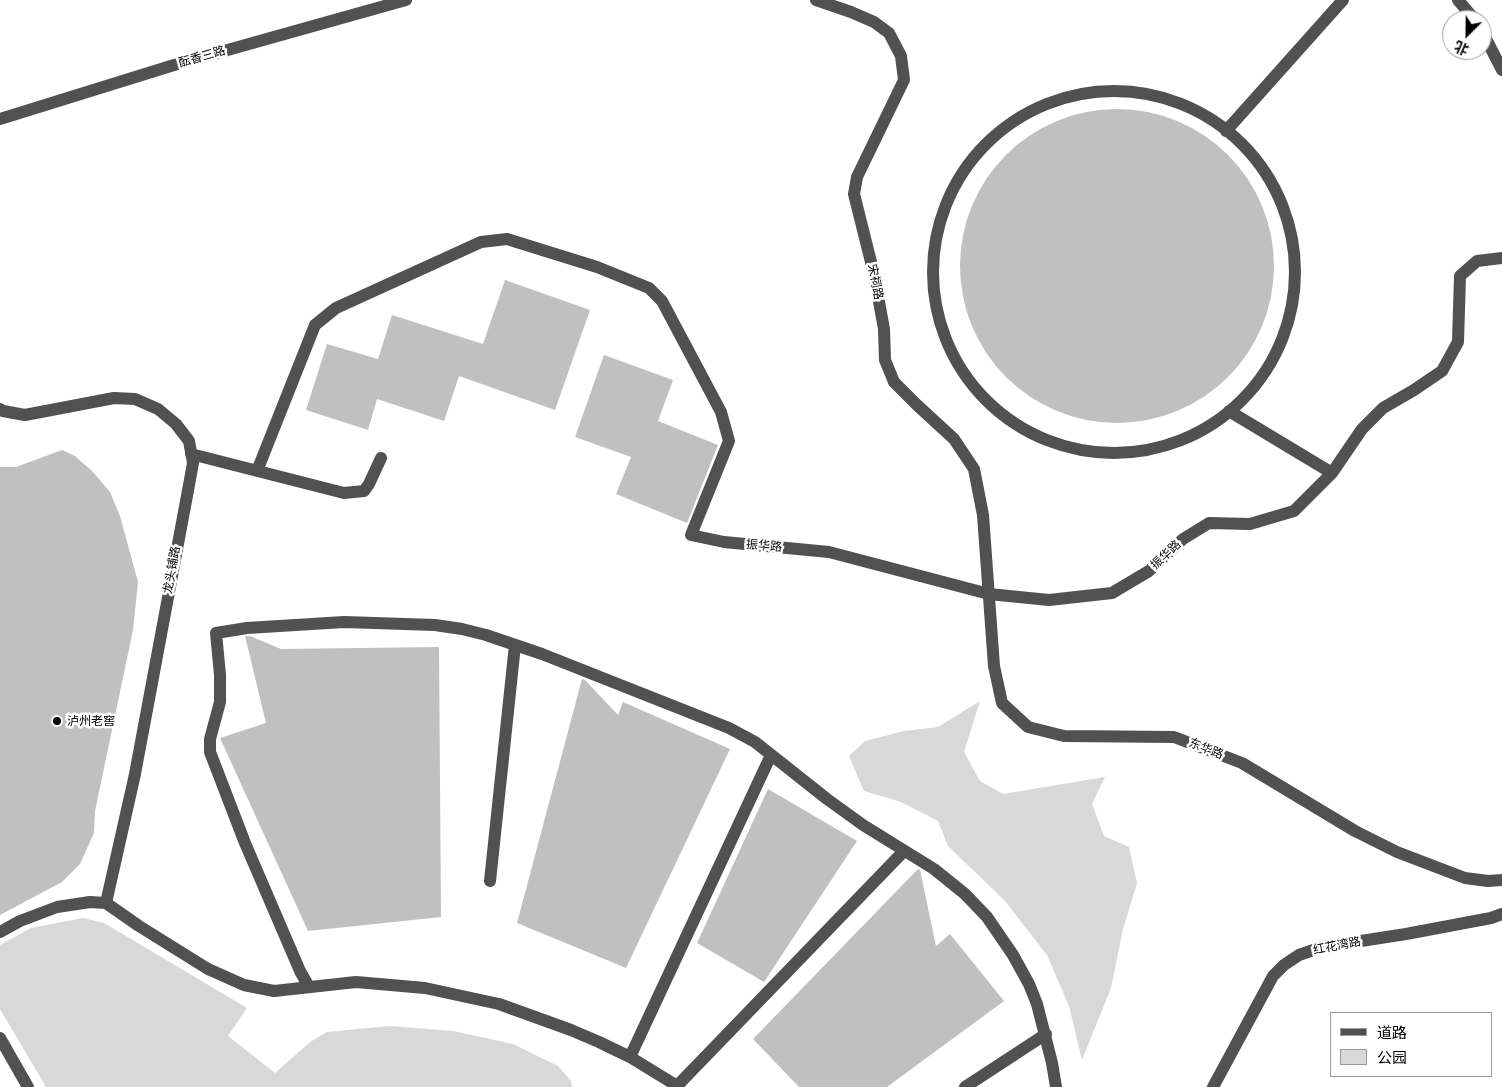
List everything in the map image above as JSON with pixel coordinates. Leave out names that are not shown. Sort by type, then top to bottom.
[{"type":"street","name":"酝香三路","points":[[0,119],[174,65],[406,0]]},
{"type":"street","name":"宋祠路","points":[[816,0],[874,22],[889,33],[901,56],[904,80],[857,177],[854,194],[874,274],[884,329],[885,360],[894,382],[954,440],[974,469],[983,515],[989,594]]},
{"type":"street","points":[[1226,130],[1343,0]]},
{"type":"street","points":[[1458,0],[1466,10]]},
{"type":"street","points":[[1492,50],[1502,70]]},
{"type":"street","points":[[1088,90],[1151,93],[1210,116],[1226,130],[1258,158],[1288,214],[1298,276],[1285,338],[1252,392],[1203,432],[1143,452],[1085,452],[1030,434],[984,400],[950,353],[933,298],[933,241],[952,186],[986,140],[1033,107],[1088,90]]},
{"type":"street","name":"振华路","points":[[257,471],[315,325],[336,308],[481,242],[507,239],[597,267],[641,284],[650,288],[662,301],[721,412],[729,441],[691,535],[724,542],[829,552],[989,594],[1049,600],[1112,593],[1149,571],[1183,539],[1210,523],[1250,524],[1294,511],[1332,473],[1362,429],[1383,408],[1414,390],[1442,370],[1458,342],[1460,276],[1477,261],[1502,258]]},
{"type":"street","name":"龙头铺路","points":[[0,409],[26,415],[107,399],[135,399],[158,409],[176,424],[189,441],[193,463],[135,774],[106,903]]},
{"type":"street","points":[[1229,411],[1332,473]]},
{"type":"street","points":[[191,454],[344,493],[364,491],[381,458]]},
{"type":"street","name":"东华路","points":[[989,594],[994,666],[1002,703],[1028,727],[1064,736],[1174,737],[1242,762],[1355,831],[1397,852],[1465,878],[1488,881],[1502,880]]},
{"type":"street","points":[[309,987],[300,971],[245,843],[210,752],[210,739],[220,702],[220,675],[216,633],[247,628],[344,622],[435,625],[462,628],[515,645],[729,728],[755,742],[826,799],[863,825],[934,869],[965,894],[987,917],[1013,955],[1029,984],[1037,1004],[1046,1034],[1056,1087]]},
{"type":"street","points":[[490,881],[515,645]]},
{"type":"street","points":[[630,1057],[771,755]]},
{"type":"street","points":[[0,932],[20,921],[57,907],[90,902],[106,903],[208,969],[244,985],[274,991],[356,982],[424,988],[498,1004],[571,1030],[630,1057],[678,1086],[904,851]]},
{"type":"street","name":"红花湾路","points":[[1213,1087],[1273,976],[1284,965],[1299,955],[1322,947],[1415,932],[1491,918],[1502,914]]},
{"type":"street","points":[[965,1087],[1046,1034]]},
{"type":"street","points":[[0,1038],[28,1087]]},
{"type":"green space","points":[[980,701],[964,752],[980,781],[1003,794],[1105,777],[1092,804],[1104,836],[1129,847],[1137,883],[1123,929],[1111,988],[1082,1060],[1069,1006],[1047,955],[1005,901],[948,846],[938,821],[901,802],[864,791],[849,756],[865,741],[904,731],[938,727]]},
{"type":"green space","points":[[83,918],[104,923],[247,1008],[228,1036],[275,1073],[310,1042],[327,1032],[389,1026],[453,1031],[513,1044],[558,1066],[571,1081],[572,1087],[46,1087],[0,1009],[0,945],[31,928]]},
{"type":"building","points":[[1117,109],[1148,112],[1177,121],[1204,135],[1228,155],[1248,179],[1262,206],[1271,235],[1274,266],[1271,297],[1262,326],[1248,353],[1228,377],[1204,397],[1177,411],[1148,420],[1117,423],[1086,420],[1057,411],[1030,397],[1006,377],[986,353],[972,326],[963,297],[960,266],[963,235],[972,206],[986,179],[1006,155],[1030,135],[1057,121],[1086,112]]},
{"type":"building","points":[[505,280],[590,310],[555,410],[459,376],[444,421],[377,399],[368,430],[306,410],[327,344],[378,359],[392,315],[483,344]]},
{"type":"building","points":[[604,355],[673,380],[658,421],[718,445],[687,523],[616,494],[631,457],[575,437]]},
{"type":"building","name":"泸州老窖","points":[[62,450],[75,456],[93,472],[110,492],[120,516],[138,582],[133,630],[95,811],[94,833],[80,864],[62,882],[0,915],[0,467],[16,467]]},
{"type":"building","points":[[245,636],[250,636],[281,649],[439,647],[441,917],[308,931],[220,738],[266,723]]},
{"type":"building","points":[[582,679],[618,715],[623,702],[730,749],[626,968],[517,923]]},
{"type":"building","points":[[768,789],[857,841],[764,982],[697,943]]},
{"type":"building","points":[[918,869],[920,870],[936,946],[950,934],[1004,1001],[887,1087],[799,1087],[753,1039]]},
{"type":"place","name":"泸州老窖","points":[[57,721]]}]
